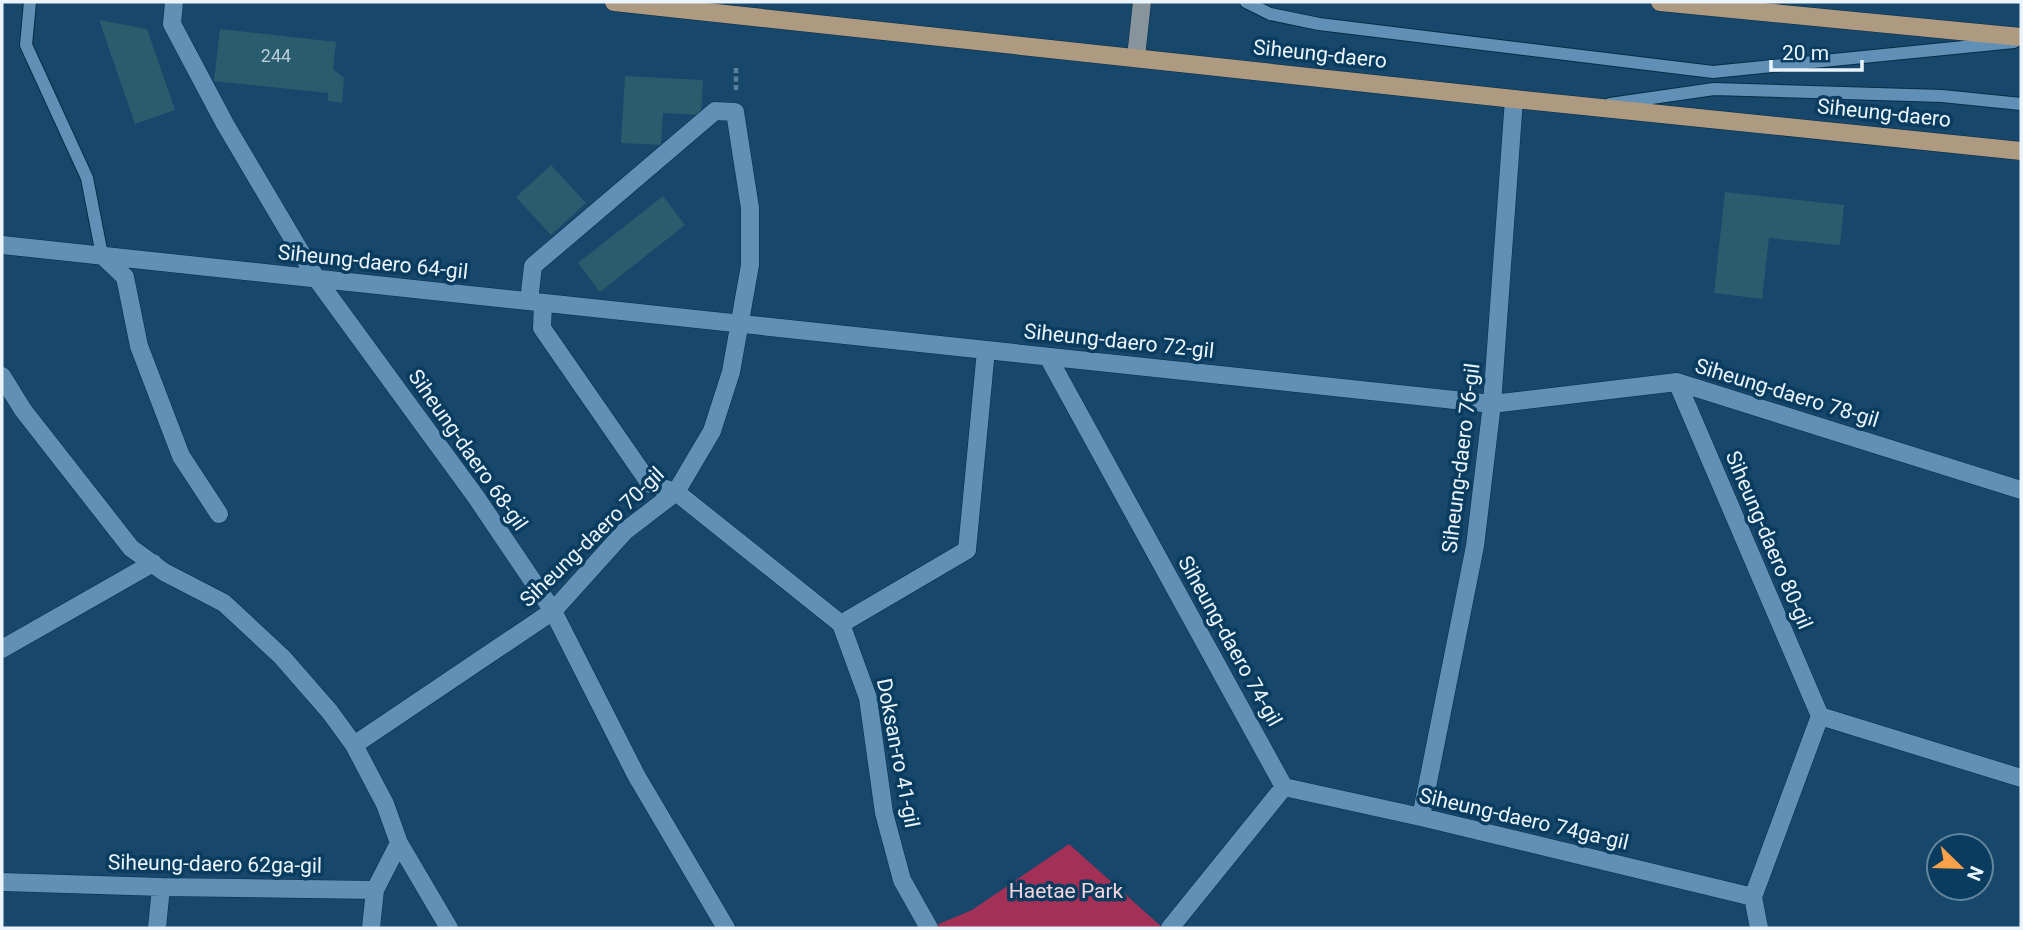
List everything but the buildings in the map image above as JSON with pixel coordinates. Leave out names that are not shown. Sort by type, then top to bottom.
[{"type":"main road","name":"Siheung-daero","points":[[614,2],[1514,99],[2021,150]]},
{"type":"main road","points":[[1660,2],[1692,3],[2021,39]]},
{"type":"street","name":"Siheung-daero 68-gil","points":[[174,2],[172,24],[225,124],[316,278],[476,497],[552,611],[636,775],[726,928]]},
{"type":"street","points":[[1136,57],[1142,2]]},
{"type":"street","name":"Siheung-daero 76-gil","points":[[1421,817],[1475,546],[1492,404],[1514,99]]},
{"type":"street","name":"Siheung-daero 70-gil","points":[[354,746],[552,611],[625,531],[677,492],[712,431],[731,372],[750,265],[750,208],[736,112],[715,111],[533,266],[536,302]]},
{"type":"street","name":"Siheung-daero 64-gil","points":[[2,245],[740,324]]},
{"type":"street","points":[[102,256],[125,277],[139,346],[181,456],[219,514]]},
{"type":"street","points":[[536,302],[542,328],[650,484],[677,492],[841,624],[967,550],[986,350]]},
{"type":"street","name":"Siheung-daero 72-gil","points":[[740,324],[1492,404]]},
{"type":"street","name":"Siheung-daero 74-gil","points":[[1048,357],[1284,787]]},
{"type":"street","points":[[3,380],[23,410],[131,548],[164,572],[224,603],[282,657],[330,712],[354,746],[385,804],[399,843],[449,928]]},
{"type":"street","name":"Siheung-daero 78-gil","points":[[1492,404],[1676,382],[2021,490]]},
{"type":"street","name":"Siheung-daero 80-gil","points":[[1676,382],[1820,716]]},
{"type":"street","points":[[2,649],[152,563]]},
{"type":"street","name":"Doksan-ro 41-gil","points":[[841,624],[868,698],[884,813],[902,880],[929,928]]},
{"type":"street","points":[[1759,928],[1753,898],[1820,716],[2021,778]]},
{"type":"street","points":[[1170,928],[1284,787]]},
{"type":"street","name":"Siheung-daero 74ga-gil","points":[[1284,787],[1421,817],[1753,898]]},
{"type":"street","points":[[371,928],[375,890],[399,843]]},
{"type":"street","name":"Siheung-daero 62ga-gil","points":[[2,883],[375,890]]},
{"type":"street","points":[[157,928],[161,887]]},
{"type":"lane","points":[[30,2],[26,46],[88,178],[102,256]]},
{"type":"lane","points":[[1246,2],[1270,14],[1319,24],[1713,72],[2021,39]]},
{"type":"lane","points":[[1596,106],[1714,89],[1942,96],[2021,104]]},
{"type":"green space","name":"Haetae Park","points":[[1069,844],[1163,928],[929,928],[972,910]]}]
